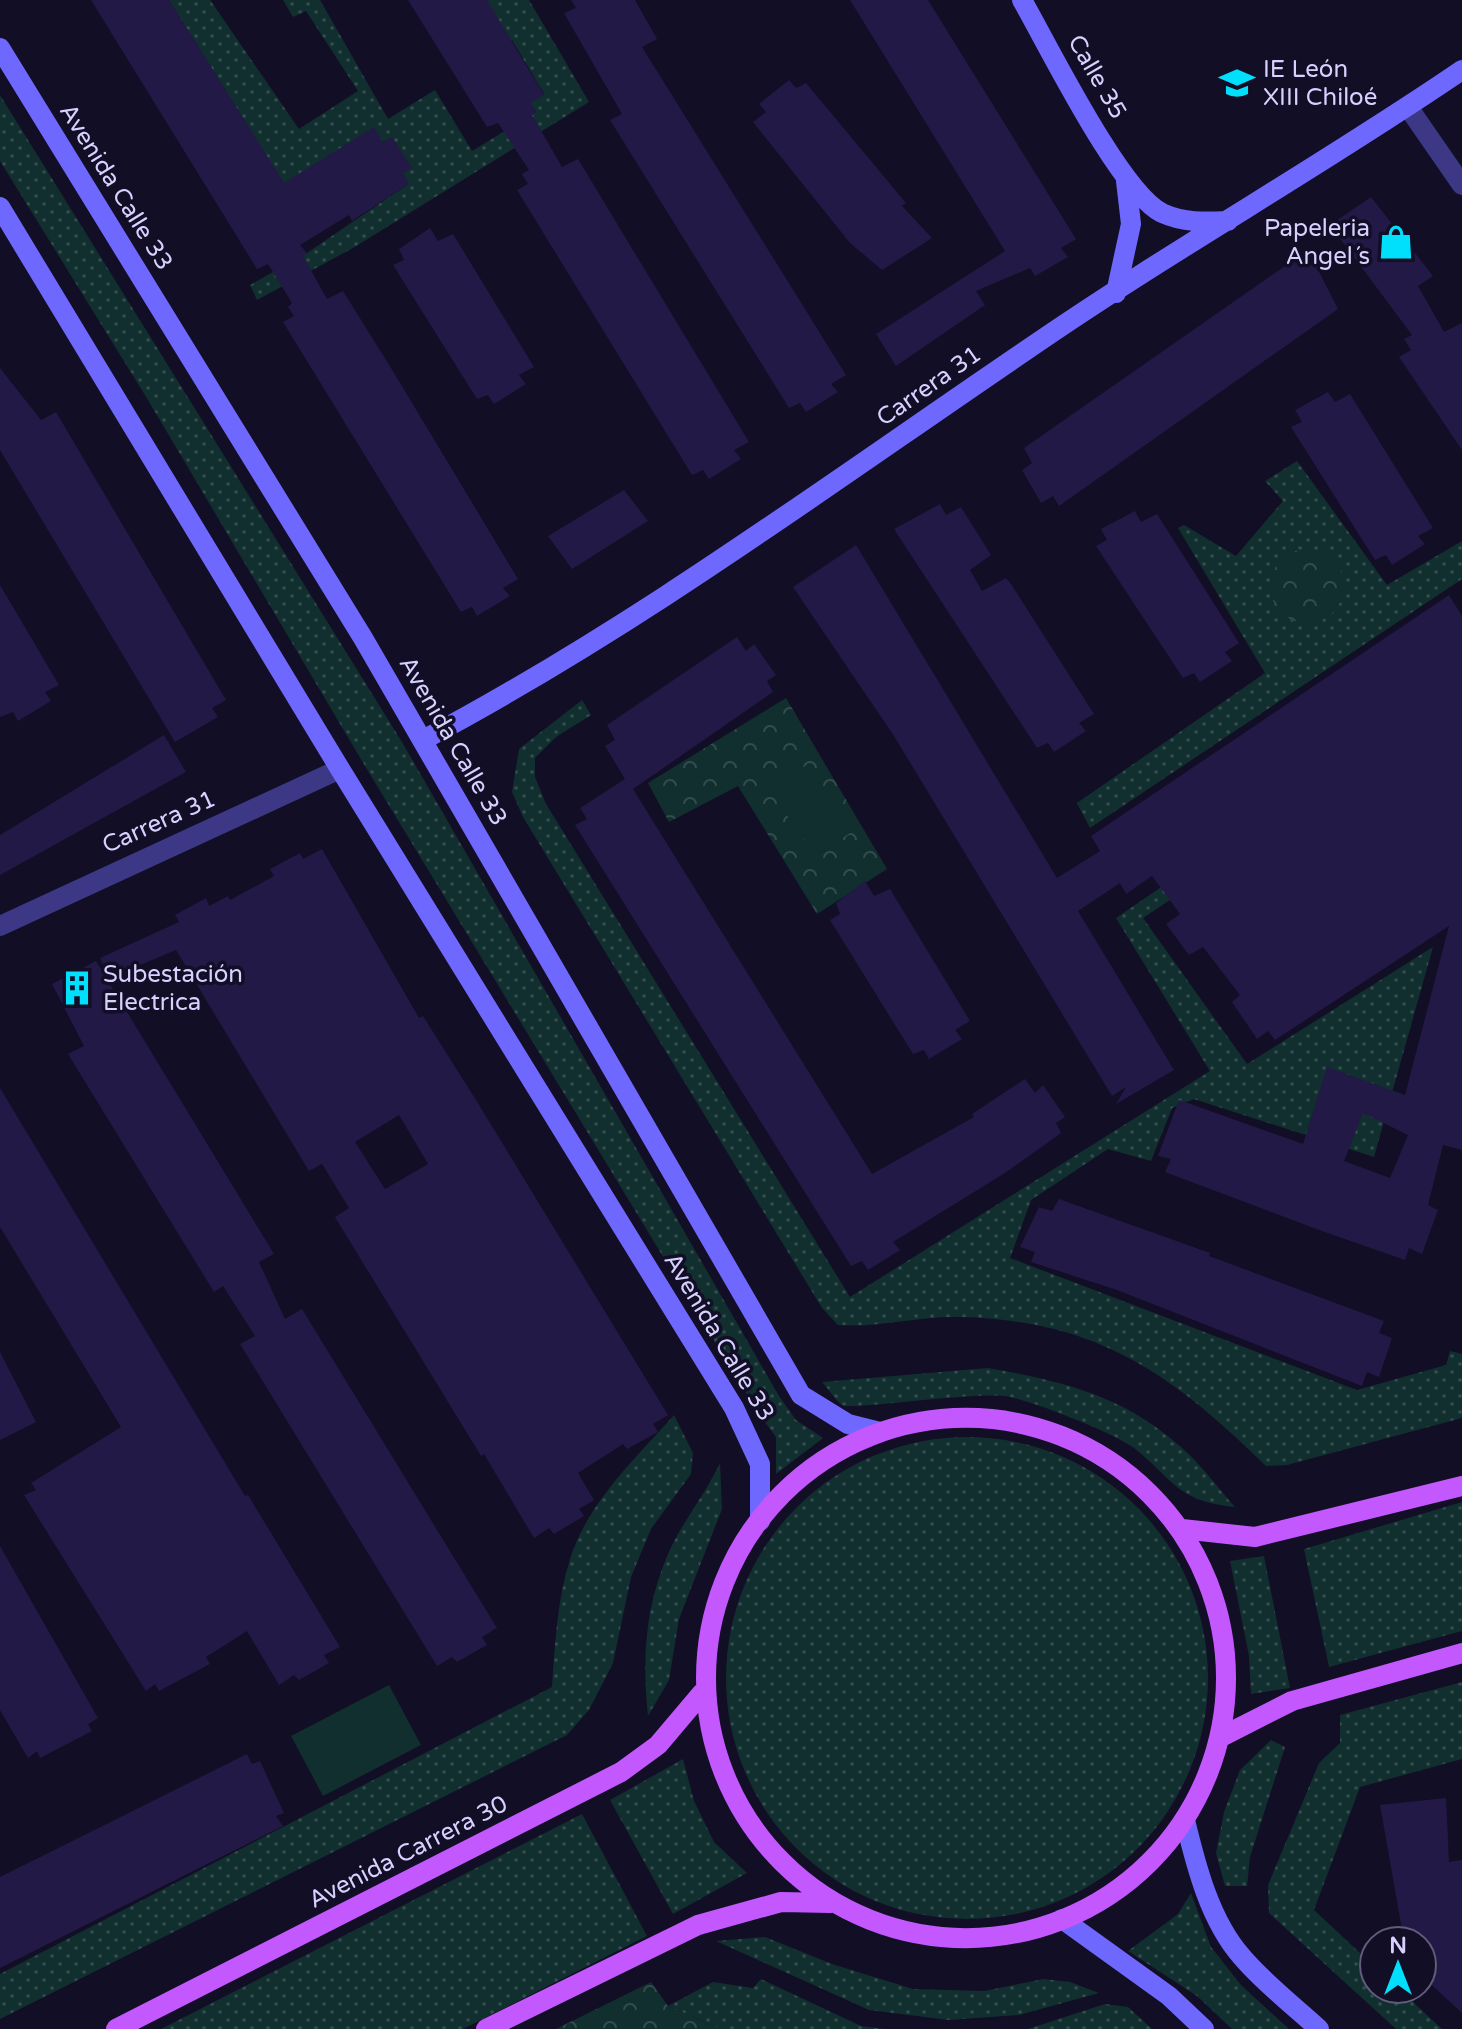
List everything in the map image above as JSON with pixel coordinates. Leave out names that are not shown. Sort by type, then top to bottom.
[{"type":"main road","name":"Calle 35","points":[[1022,0],[1126,181],[1160,212],[1190,222],[1228,221]]},
{"type":"main road","name":"Avenida Calle 33","points":[[0,48],[423,740],[801,1395],[848,1424],[880,1432]]},
{"type":"main road","name":"Carrera 31","points":[[423,740],[499,700],[705,572],[1031,346],[1462,70]]},
{"type":"main road","name":"Calle 35","points":[[1116,293],[1131,224],[1126,181]]},
{"type":"main road","name":"Avenida Calle 33","points":[[0,207],[340,769],[750,1436],[760,1464],[760,1521]]},
{"type":"main road","points":[[959,1418],[1023,1424],[1084,1445],[1138,1481],[1182,1529],[1207,1582],[1224,1629],[1228,1683],[1221,1737],[1207,1780],[1185,1820],[1131,1879],[1062,1919],[997,1935],[931,1934],[831,1903],[800,1884],[767,1844],[734,1796],[714,1751],[702,1693],[709,1637],[720,1591],[760,1521],[804,1474],[847,1447],[880,1432],[959,1418]]},
{"type":"main road","points":[[1182,1529],[1255,1537],[1462,1486]]},
{"type":"main road","points":[[1221,1737],[1292,1701],[1462,1653]]},
{"type":"main road","name":"Avenida Carrera 30","points":[[116,2029],[621,1772],[667,1736],[702,1693]]},
{"type":"main road","points":[[1185,1820],[1195,1864],[1215,1911],[1240,1956],[1319,2029]]},
{"type":"main road","points":[[486,2029],[698,1925],[781,1902],[831,1903]]},
{"type":"main road","points":[[1062,1919],[1147,1979],[1204,2029]]},
{"type":"street","points":[[1408,107],[1462,185]]},
{"type":"street","name":"Carrera 31","points":[[0,926],[340,769]]},
{"type":"green space","points":[[169,0],[210,0],[299,129],[358,91],[306,11],[293,17],[283,0],[320,0],[388,119],[435,90],[472,151],[536,112],[530,103],[544,94],[512,40],[496,47],[487,0],[529,0],[589,102],[353,248],[257,300],[250,285],[307,253],[408,184],[403,173],[411,168],[392,138],[284,184]]},
{"type":"green space","points":[[0,95],[402,742],[779,1396],[796,1420],[823,1438],[776,1474],[776,1437],[758,1413],[362,761],[148,400],[0,161]]},
{"type":"green space","points":[[1297,461],[1387,585],[1462,541],[1462,579],[1090,828],[1077,803],[1265,673],[1178,528],[1184,525],[1236,556],[1283,501],[1265,481]]},
{"type":"green space","points":[[1307,549],[1321,552],[1333,560],[1341,572],[1344,586],[1341,600],[1333,612],[1321,620],[1307,623],[1293,620],[1281,612],[1273,600],[1270,586],[1273,572],[1281,560],[1293,552]]},
{"type":"green space","points":[[1462,681],[1462,705],[1143,918],[1247,1064],[1433,947],[1374,1157],[1194,1099],[1172,1108],[1151,1161],[1108,1149],[1031,1200],[1010,1258],[1357,1390],[1446,1365],[1450,1351],[1462,1354],[1462,1418],[1287,1465],[1266,1466],[1197,1404],[1128,1358],[1091,1341],[1051,1328],[1008,1320],[959,1317],[838,1325],[822,1308],[523,817],[512,792],[519,749],[582,700],[591,715],[556,737],[535,758],[535,777],[546,804],[850,1297],[1210,1071],[1116,918]]},
{"type":"green space","points":[[786,698],[887,869],[817,914],[738,786],[669,822],[648,783]]},
{"type":"green space","points":[[807,765],[853,831],[815,856],[769,789]]},
{"type":"green space","points":[[988,1368],[1066,1385],[1137,1415],[1188,1454],[1235,1507],[1188,1494],[1134,1448],[1110,1434],[1022,1400],[972,1396],[851,1406],[839,1403],[822,1382]]},
{"type":"green space","points":[[674,1415],[693,1453],[691,1474],[651,1529],[631,1577],[613,1663],[589,1710],[567,1735],[0,2019],[0,1974],[552,1687],[562,1590],[578,1538],[588,1518],[614,1482]]},
{"type":"green space","points":[[967,1437],[1014,1442],[1059,1455],[1101,1478],[1137,1508],[1167,1544],[1190,1586],[1203,1631],[1208,1678],[1203,1725],[1190,1770],[1167,1812],[1137,1848],[1101,1878],[1059,1901],[1014,1914],[967,1919],[920,1914],[875,1901],[833,1878],[797,1848],[767,1812],[744,1770],[731,1725],[726,1678],[731,1631],[744,1586],[767,1544],[797,1508],[833,1478],[875,1455],[920,1442]]},
{"type":"green space","points":[[720,1463],[722,1509],[679,1619],[669,1680],[648,1716],[645,1674],[647,1634],[654,1594],[674,1542]]},
{"type":"green space","points":[[1462,1502],[1462,1631],[1329,1667],[1304,1549]]},
{"type":"green space","points":[[1264,1556],[1290,1688],[1251,1694],[1249,1656],[1230,1561]]},
{"type":"green space","points":[[1462,1682],[1462,1759],[1360,1787],[1314,1910],[1358,1951],[1358,1994],[1269,1913],[1268,1885],[1319,1763],[1340,1743],[1340,1715]]},
{"type":"green space","points":[[389,1685],[421,1745],[323,1796],[291,1736]]},
{"type":"green space","points":[[1271,1740],[1285,1747],[1250,1857],[1247,1886],[1225,1886],[1216,1853],[1224,1812],[1240,1770]]},
{"type":"green space","points":[[683,1759],[694,1801],[714,1842],[747,1873],[673,1914],[610,1800]]},
{"type":"green space","points":[[582,1814],[647,1936],[463,2029],[161,2029]]},
{"type":"green space","points":[[1191,1893],[1211,1947],[1241,1985],[1289,2029],[1232,2029],[1197,1996],[1128,1951],[1178,1914]]},
{"type":"green space","points":[[765,1937],[832,1964],[913,1989],[984,1991],[1044,1979],[1070,1982],[1099,1993],[1019,2015],[949,2020],[869,2010],[716,1941]]},
{"type":"green space","points":[[761,1979],[861,2026],[884,2029],[721,2029],[668,2006],[713,1982],[753,1988]]},
{"type":"green space","points":[[651,1982],[668,2006],[721,2029],[556,2029]]},
{"type":"green space","points":[[1105,2004],[1128,2007],[1152,2029],[1028,2029]]},
{"type":"green space","points":[[1370,2005],[1416,2005],[1442,2029],[1396,2029]]},
{"type":"building","points":[[91,0],[169,0],[284,183],[374,127],[383,142],[392,137],[412,168],[403,173],[408,184],[352,221],[349,215],[300,245],[307,253],[303,256],[327,299],[343,291],[518,579],[503,588],[510,596],[477,616],[472,607],[461,612],[283,322],[294,316],[288,307],[292,303],[268,264],[257,269]]},
{"type":"building","points":[[408,0],[487,0],[544,95],[530,103],[536,112],[532,115],[562,167],[578,159],[749,442],[734,450],[741,459],[709,479],[703,470],[692,475],[517,190],[528,184],[522,174],[529,170],[498,123],[487,127]]},
{"type":"building","points":[[571,0],[635,0],[657,39],[642,47],[846,375],[831,384],[838,392],[806,412],[800,403],[789,408],[610,120],[622,114],[564,13],[576,8]]},
{"type":"building","points":[[850,0],[928,0],[1076,239],[1061,248],[1068,257],[1035,276],[1030,268],[976,291],[985,305],[896,366],[876,334],[1005,251]]},
{"type":"building","points":[[789,80],[796,88],[806,83],[906,203],[902,206],[932,238],[882,270],[850,243],[753,122],[766,112],[759,104]]},
{"type":"building","points":[[1371,197],[1433,276],[1418,286],[1444,332],[1462,323],[1462,450],[1399,357],[1411,350],[1404,339],[1412,335],[1330,225]]},
{"type":"building","points":[[430,228],[438,241],[453,234],[534,367],[519,375],[526,384],[494,404],[488,395],[477,399],[393,265],[404,260],[399,249]]},
{"type":"building","points":[[1308,250],[1338,309],[1059,506],[1053,496],[1041,503],[1022,470],[1032,463],[1024,448]]},
{"type":"building","points":[[0,368],[41,420],[56,412],[226,700],[212,708],[218,717],[175,742],[0,450]]},
{"type":"building","points":[[1328,392],[1335,402],[1350,394],[1433,528],[1418,536],[1425,544],[1392,565],[1386,555],[1375,560],[1291,427],[1302,422],[1295,410]]},
{"type":"building","points":[[624,490],[648,521],[572,569],[548,536]]},
{"type":"building","points":[[940,504],[946,515],[961,507],[991,555],[970,570],[982,591],[1006,578],[1094,714],[1079,723],[1086,731],[1054,752],[1048,743],[1037,748],[894,529]]},
{"type":"building","points":[[1135,511],[1141,522],[1157,514],[1239,643],[1225,652],[1232,661],[1200,682],[1194,673],[1183,678],[1096,546],[1107,540],[1101,529]]},
{"type":"building","points":[[856,545],[1057,878],[1100,851],[1091,836],[1449,595],[1462,616],[1462,1150],[1443,1145],[1428,1205],[1438,1210],[1422,1254],[1409,1248],[1405,1260],[1319,1230],[1165,1172],[1171,1159],[1158,1156],[1179,1100],[1303,1144],[1327,1067],[1405,1095],[1449,926],[1275,1040],[1268,1031],[1257,1039],[1232,1002],[1240,995],[1203,947],[1189,955],[1166,924],[1180,914],[1152,876],[1126,894],[1120,883],[1078,911],[1174,1070],[1116,1104],[1126,1087],[1112,1096],[894,736],[793,587]],"holes":[[[1363,1113],[1408,1135],[1390,1178],[1344,1161]]]},
{"type":"building","points":[[0,585],[59,685],[45,692],[51,701],[18,721],[13,712],[0,717]]},
{"type":"building","points":[[737,637],[746,651],[754,644],[776,675],[767,681],[773,692],[633,789],[872,1174],[974,1117],[972,1114],[1025,1079],[1035,1093],[1043,1085],[1065,1117],[1056,1123],[1061,1133],[1005,1173],[893,1242],[900,1250],[868,1270],[862,1261],[851,1266],[575,825],[587,819],[580,808],[625,779],[605,746],[615,740],[607,725]]},
{"type":"building","points":[[164,735],[186,772],[0,875],[0,835]]},
{"type":"building","points":[[322,849],[419,1018],[423,1016],[476,1100],[668,1415],[653,1424],[658,1432],[627,1449],[623,1444],[578,1473],[594,1500],[579,1509],[584,1516],[554,1534],[549,1528],[534,1538],[335,1217],[349,1208],[322,1164],[309,1171],[176,950],[109,978],[100,958],[179,922],[175,915],[206,898],[209,906],[228,896],[230,900],[274,876],[270,869],[300,853],[303,859]],"holes":[[[399,1115],[428,1164],[385,1189],[355,1142]]]},
{"type":"building","points":[[865,881],[874,896],[890,889],[970,1021],[955,1030],[962,1039],[929,1059],[924,1050],[913,1054],[830,920],[840,914],[836,903]]},
{"type":"building","points":[[96,961],[274,1254],[259,1262],[285,1319],[302,1309],[497,1628],[482,1637],[487,1645],[457,1662],[452,1657],[437,1666],[240,1344],[255,1336],[223,1286],[214,1292],[68,1054],[84,1046],[52,984]]},
{"type":"building","points":[[0,1088],[245,1496],[248,1495],[340,1647],[324,1655],[329,1663],[299,1680],[294,1675],[279,1685],[247,1631],[206,1657],[210,1664],[159,1691],[155,1684],[146,1691],[24,1495],[36,1490],[31,1483],[121,1427],[0,1227]]},
{"type":"building","points":[[1059,1199],[1210,1253],[1209,1256],[1384,1321],[1379,1333],[1392,1338],[1379,1377],[1367,1372],[1362,1386],[1117,1290],[1031,1262],[1035,1252],[1020,1247],[1039,1207],[1052,1211]]},
{"type":"building","points":[[0,1352],[36,1422],[0,1440]]},
{"type":"building","points":[[0,1546],[98,1718],[88,1724],[92,1731],[40,1758],[37,1751],[28,1758],[0,1710]]},
{"type":"building","points":[[247,1754],[252,1764],[260,1761],[284,1813],[276,1816],[283,1826],[0,1968],[0,1877]]},
{"type":"building","points":[[1446,1798],[1449,1862],[1462,1860],[1462,2013],[1438,1991],[1438,1925],[1401,1925],[1380,1805]]},
{"type":"place","name":"IE León XIII Chiloé","points":[[1237,83]]},
{"type":"place","name":"Papeleria Angel´s","points":[[1396,242]]},
{"type":"place","name":"Subestación Electrica","points":[[77,988]]}]
